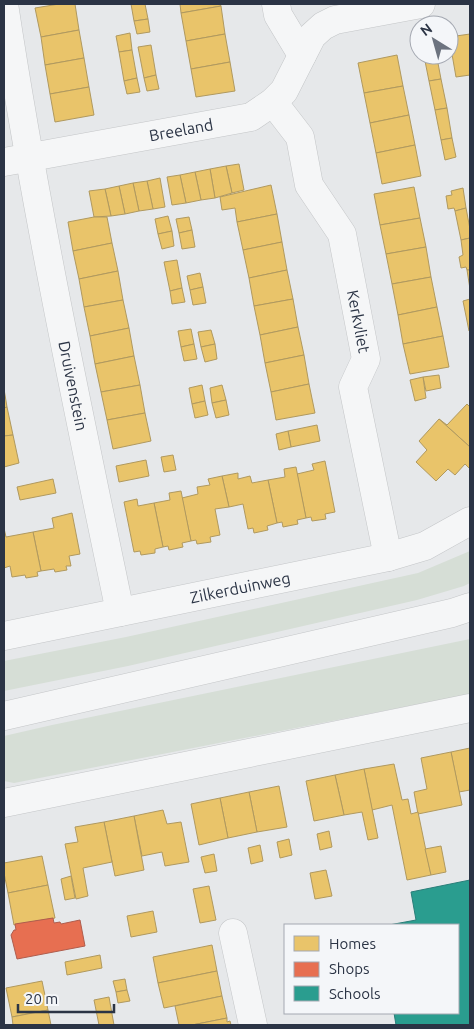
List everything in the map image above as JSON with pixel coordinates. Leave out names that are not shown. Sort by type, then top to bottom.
[{"type":"street","points":[[4,4],[16,160]]},
{"type":"street","points":[[276,4],[278,15],[302,55]]},
{"type":"street","name":"Breeland","points":[[16,160],[251,117],[273,102],[284,91],[312,36],[323,26],[335,20],[421,4]]},
{"type":"street","name":"Kerkvliet","points":[[273,102],[300,137],[309,185],[342,234],[366,359],[353,387],[388,557]]},
{"type":"street","name":"Druivenstein","points":[[16,160],[90,467],[120,612]]},
{"type":"street","name":"Zilkerduinweg","points":[[4,636],[388,557],[424,546],[470,521]]},
{"type":"street","points":[[4,716],[452,613],[470,607]]},
{"type":"street","points":[[4,803],[470,708]]},
{"type":"street","points":[[233,933],[253,1025]]},
{"type":"shaded area","points":[[470,551],[470,583],[464,586],[417,600],[128,666],[4,691],[4,661],[126,637],[418,573]]},
{"type":"shaded area","points":[[470,639],[470,694],[14,783],[4,781],[4,736]]},
{"type":"building: Homes","points":[[59,4],[75,4],[79,30],[41,37],[35,8]]},
{"type":"building: Homes","points":[[131,4],[145,4],[148,19],[134,21]]},
{"type":"building: Homes","points":[[180,4],[220,4],[221,6],[181,13]]},
{"type":"building: Homes","points":[[221,6],[225,34],[186,41],[181,13]]},
{"type":"building: Homes","points":[[148,19],[150,32],[137,34],[134,21]]},
{"type":"building: Homes","points":[[79,30],[84,58],[45,65],[41,37]]},
{"type":"building: Homes","points":[[130,33],[132,50],[119,52],[116,36]]},
{"type":"building: Homes","points":[[225,34],[230,62],[191,69],[186,41]]},
{"type":"building: Homes","points":[[470,34],[470,75],[456,77],[454,65],[459,65],[459,36]]},
{"type":"building: Homes","points":[[151,45],[156,75],[144,78],[138,47]]},
{"type":"building: Homes","points":[[132,50],[137,78],[124,81],[119,52]]},
{"type":"building: Homes","points":[[397,55],[403,86],[364,93],[358,63]]},
{"type":"building: Homes","points":[[84,58],[89,87],[50,94],[45,65]]},
{"type":"building: Homes","points":[[230,62],[235,91],[196,97],[191,69]]},
{"type":"building: Homes","points":[[426,65],[438,65],[441,79],[429,81]]},
{"type":"building: Homes","points":[[156,75],[159,89],[147,91],[144,78]]},
{"type":"building: Homes","points":[[137,78],[140,92],[127,94],[124,81]]},
{"type":"building: Homes","points":[[441,79],[447,108],[435,110],[429,81]]},
{"type":"building: Homes","points":[[403,86],[409,115],[370,123],[364,93]]},
{"type":"building: Homes","points":[[89,87],[94,115],[55,122],[50,94]]},
{"type":"building: Homes","points":[[447,108],[452,138],[441,140],[435,110]]},
{"type":"building: Homes","points":[[409,115],[415,145],[376,153],[370,123]]},
{"type":"building: Homes","points":[[452,138],[456,157],[445,160],[441,140]]},
{"type":"building: Homes","points":[[415,145],[421,176],[382,184],[376,153]]},
{"type":"building: Homes","points":[[239,164],[244,190],[232,193],[226,166]]},
{"type":"building: Homes","points":[[226,166],[232,193],[215,198],[210,169]]},
{"type":"building: Homes","points":[[210,169],[215,198],[201,200],[195,172]]},
{"type":"building: Homes","points":[[195,172],[201,200],[186,203],[180,175]]},
{"type":"building: Homes","points":[[180,175],[186,203],[172,205],[167,177]]},
{"type":"building: Homes","points":[[160,178],[165,207],[153,209],[147,181]]},
{"type":"building: Homes","points":[[147,181],[153,209],[139,211],[133,183]]},
{"type":"building: Homes","points":[[133,183],[139,211],[125,214],[119,186]]},
{"type":"building: Homes","points":[[271,185],[277,214],[237,222],[235,208],[222,210],[220,197]]},
{"type":"building: Homes","points":[[119,186],[125,214],[111,216],[105,189]]},
{"type":"building: Homes","points":[[414,187],[420,218],[380,225],[374,194]]},
{"type":"building: Homes","points":[[463,188],[466,208],[455,211],[454,208],[448,209],[446,196],[452,195],[451,191]]},
{"type":"building: Homes","points":[[105,189],[111,216],[94,217],[89,191]]},
{"type":"building: Homes","points":[[466,208],[470,238],[461,240],[455,211]]},
{"type":"building: Homes","points":[[277,214],[282,242],[243,250],[237,222]]},
{"type":"building: Homes","points":[[168,216],[172,231],[158,234],[155,219]]},
{"type":"building: Homes","points":[[94,217],[107,217],[112,243],[73,251],[68,222]]},
{"type":"building: Homes","points":[[189,217],[192,230],[179,233],[176,219]]},
{"type":"building: Homes","points":[[420,218],[426,247],[386,254],[380,225]]},
{"type":"building: Homes","points":[[192,230],[195,247],[182,249],[179,233]]},
{"type":"building: Homes","points":[[172,231],[174,246],[162,249],[158,234]]},
{"type":"building: Homes","points":[[470,238],[470,270],[467,270],[466,267],[461,268],[459,257],[463,255],[461,240]]},
{"type":"building: Homes","points":[[282,242],[287,270],[249,278],[243,250]]},
{"type":"building: Homes","points":[[112,243],[118,271],[79,279],[73,251]]},
{"type":"building: Homes","points":[[426,247],[431,277],[392,284],[386,254]]},
{"type":"building: Homes","points":[[177,260],[182,288],[170,291],[164,262]]},
{"type":"building: Homes","points":[[287,270],[293,299],[254,306],[249,278]]},
{"type":"building: Homes","points":[[467,270],[470,270],[470,289]]},
{"type":"building: Homes","points":[[118,271],[123,300],[84,307],[79,279]]},
{"type":"building: Homes","points":[[200,273],[203,287],[190,290],[187,276]]},
{"type":"building: Homes","points":[[431,277],[437,307],[398,315],[392,284]]},
{"type":"building: Homes","points":[[203,287],[206,303],[193,305],[190,290]]},
{"type":"building: Homes","points":[[182,288],[185,302],[172,304],[170,291]]},
{"type":"building: Homes","points":[[293,299],[298,327],[260,335],[254,306]]},
{"type":"building: Homes","points":[[470,299],[470,331],[469,331],[463,301]]},
{"type":"building: Homes","points":[[123,300],[129,328],[90,336],[84,307]]},
{"type":"building: Homes","points":[[437,307],[443,336],[403,344],[398,315]]},
{"type":"building: Homes","points":[[298,327],[304,355],[265,363],[260,335]]},
{"type":"building: Homes","points":[[129,328],[134,356],[95,364],[90,336]]},
{"type":"building: Homes","points":[[191,329],[194,344],[181,347],[178,331]]},
{"type":"building: Homes","points":[[211,330],[215,344],[201,347],[198,332]]},
{"type":"building: Homes","points":[[443,336],[449,367],[410,374],[403,344]]},
{"type":"building: Homes","points":[[194,344],[197,359],[184,361],[181,347]]},
{"type":"building: Homes","points":[[215,344],[217,359],[205,362],[201,347]]},
{"type":"building: Homes","points":[[304,355],[309,384],[271,392],[265,363]]},
{"type":"building: Homes","points":[[134,356],[140,385],[101,392],[95,364]]},
{"type":"building: Homes","points":[[439,375],[441,388],[426,391],[423,377]]},
{"type":"building: Homes","points":[[423,377],[426,398],[415,401],[410,380]]},
{"type":"building: Homes","points":[[309,384],[315,413],[276,420],[271,392]]},
{"type":"building: Homes","points":[[140,385],[145,413],[107,420],[101,392]]},
{"type":"building: Homes","points":[[202,385],[205,401],[192,404],[189,388]]},
{"type":"building: Homes","points":[[222,385],[226,400],[212,403],[210,388]]},
{"type":"building: Homes","points":[[4,389],[7,407],[4,408]]},
{"type":"building: Homes","points":[[226,400],[229,415],[216,418],[212,403]]},
{"type":"building: Homes","points":[[205,401],[208,415],[195,418],[192,404]]},
{"type":"building: Homes","points":[[467,404],[470,407],[470,447],[439,419],[447,425]]},
{"type":"building: Homes","points":[[7,407],[13,435],[4,436],[4,408]]},
{"type":"building: Homes","points":[[145,413],[151,441],[113,449],[107,420]]},
{"type":"building: Homes","points":[[439,419],[470,447],[470,466],[469,468],[465,464],[455,475],[448,469],[436,481],[416,462],[427,450],[419,441]]},
{"type":"building: Homes","points":[[317,425],[320,441],[291,447],[288,431]]},
{"type":"building: Homes","points":[[288,431],[291,447],[279,450],[276,434]]},
{"type":"building: Homes","points":[[13,435],[19,463],[4,467],[4,436]]},
{"type":"building: Homes","points":[[173,455],[176,470],[164,472],[161,457]]},
{"type":"building: Homes","points":[[146,460],[149,476],[119,482],[116,466]]},
{"type":"building: Homes","points":[[325,461],[335,512],[325,514],[326,519],[312,521],[311,517],[306,518],[297,474],[314,470],[312,464]]},
{"type":"building: Homes","points":[[296,467],[306,518],[297,520],[298,524],[283,527],[282,522],[277,523],[268,480],[285,477],[284,469]]},
{"type":"building: Homes","points":[[238,473],[238,479],[250,476],[252,483],[268,480],[277,523],[267,526],[268,530],[254,533],[253,528],[248,529],[243,504],[229,507],[222,476]]},
{"type":"building: Homes","points":[[222,476],[229,507],[215,509],[220,535],[210,537],[211,542],[197,544],[196,540],[191,541],[182,498],[198,494],[197,487],[210,485],[208,479]]},
{"type":"building: Homes","points":[[53,479],[56,493],[20,500],[17,487]]},
{"type":"building: Homes","points":[[181,491],[191,541],[182,543],[183,547],[169,550],[168,546],[163,547],[154,503],[170,500],[169,493]]},
{"type":"building: Homes","points":[[137,499],[138,506],[154,503],[163,547],[155,549],[155,553],[141,555],[140,551],[134,552],[124,502]]},
{"type":"building: Homes","points":[[72,513],[80,554],[69,556],[71,566],[66,566],[67,570],[55,572],[54,569],[41,571],[33,532],[54,528],[52,518]]},
{"type":"building: Homes","points":[[4,528],[6,537],[33,532],[41,571],[37,572],[38,576],[26,578],[25,575],[12,577],[10,566],[4,568]]},
{"type":"building: Homes","points":[[470,748],[470,790],[459,792],[451,752]]},
{"type":"building: Homes","points":[[451,752],[462,805],[418,814],[414,792],[427,789],[421,758]]},
{"type":"building: Homes","points":[[394,764],[402,800],[408,799],[411,814],[418,812],[431,875],[407,880],[392,805],[372,810],[364,769]]},
{"type":"building: Homes","points":[[364,769],[378,838],[368,840],[362,812],[344,815],[335,775]]},
{"type":"building: Homes","points":[[335,775],[344,815],[314,821],[306,781]]},
{"type":"building: Homes","points":[[279,786],[287,827],[257,832],[249,792]]},
{"type":"building: Homes","points":[[249,792],[257,832],[228,838],[220,798]]},
{"type":"building: Homes","points":[[220,798],[228,838],[199,845],[191,804]]},
{"type":"building: Homes","points":[[163,810],[167,824],[181,822],[189,862],[165,866],[162,852],[142,856],[134,816]]},
{"type":"building: Homes","points":[[134,816],[144,870],[115,876],[104,822]]},
{"type":"building: Homes","points":[[104,822],[112,862],[83,868],[88,896],[76,899],[65,844],[78,842],[75,827]]},
{"type":"building: Homes","points":[[329,831],[332,847],[320,850],[317,834]]},
{"type":"building: Homes","points":[[289,839],[292,855],[280,858],[277,842]]},
{"type":"building: Homes","points":[[260,845],[263,861],[251,864],[248,848]]},
{"type":"building: Homes","points":[[441,846],[446,872],[431,875],[425,849]]},
{"type":"building: Homes","points":[[214,854],[217,871],[205,873],[201,857]]},
{"type":"building: Homes","points":[[42,856],[48,885],[8,893],[4,863]]},
{"type":"building: Homes","points":[[326,870],[332,896],[315,899],[310,873]]},
{"type":"building: Homes","points":[[71,876],[75,898],[65,900],[61,879]]},
{"type":"building: Homes","points":[[48,885],[55,918],[14,925],[8,893]]},
{"type":"building: Homes","points":[[209,886],[216,920],[200,923],[193,889]]},
{"type":"building: Homes","points":[[153,911],[157,932],[131,937],[127,916]]},
{"type":"building: Homes","points":[[212,945],[217,971],[158,983],[153,957]]},
{"type":"building: Homes","points":[[100,955],[102,968],[67,975],[65,962]]},
{"type":"building: Homes","points":[[217,971],[222,996],[164,1008],[158,983]]},
{"type":"building: Homes","points":[[125,979],[127,990],[116,992],[113,981]]},
{"type":"building: Homes","points":[[42,981],[48,1010],[12,1017],[6,988]]},
{"type":"building: Homes","points":[[127,990],[130,1001],[118,1003],[116,992]]},
{"type":"building: Homes","points":[[222,996],[227,1018],[192,1025],[179,1025],[175,1006]]},
{"type":"building: Homes","points":[[109,997],[114,1025],[99,1025],[94,1000]]},
{"type":"building: Homes","points":[[48,1010],[51,1025],[13,1025],[12,1017]]},
{"type":"building: Homes","points":[[227,1018],[227,1022],[230,1021],[231,1025],[192,1025]]},
{"type":"building: Shops","points":[[53,918],[54,923],[60,922],[61,924],[80,920],[85,946],[17,959],[11,935],[16,930],[15,924]]},
{"type":"building: Schools","points":[[470,880],[470,1025],[396,1025],[394,1014],[459,1014],[459,924],[394,924],[416,920],[411,892]]}]
